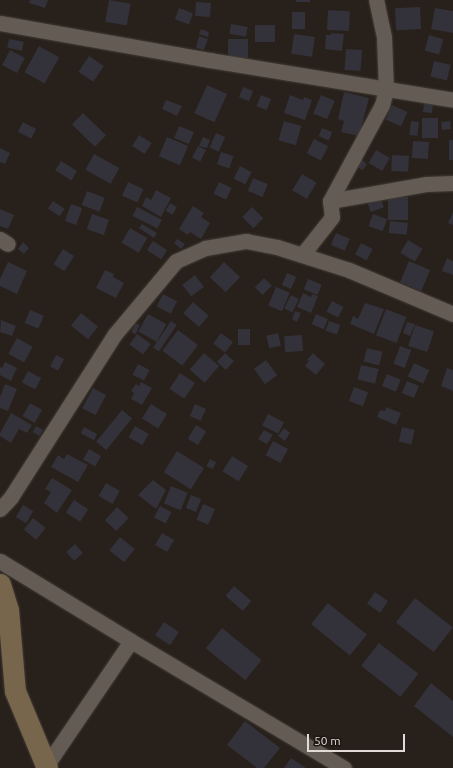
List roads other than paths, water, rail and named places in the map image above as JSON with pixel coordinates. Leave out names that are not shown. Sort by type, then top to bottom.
[{"type":"street","points":[[302,255],[332,217],[330,201],[382,105],[386,90],[384,37],[376,0]]},
{"type":"street","points":[[0,23],[386,90],[453,100]]},
{"type":"street","points":[[330,201],[426,184],[453,183]]},
{"type":"street","points":[[0,509],[11,497],[115,334],[176,261],[205,248],[246,241],[302,255],[349,270],[453,314]]},
{"type":"street","points":[[0,561],[344,768]]},
{"type":"street","points":[[0,584],[8,610],[16,691],[47,767]]},
{"type":"street","points":[[47,767],[131,641]]}]
